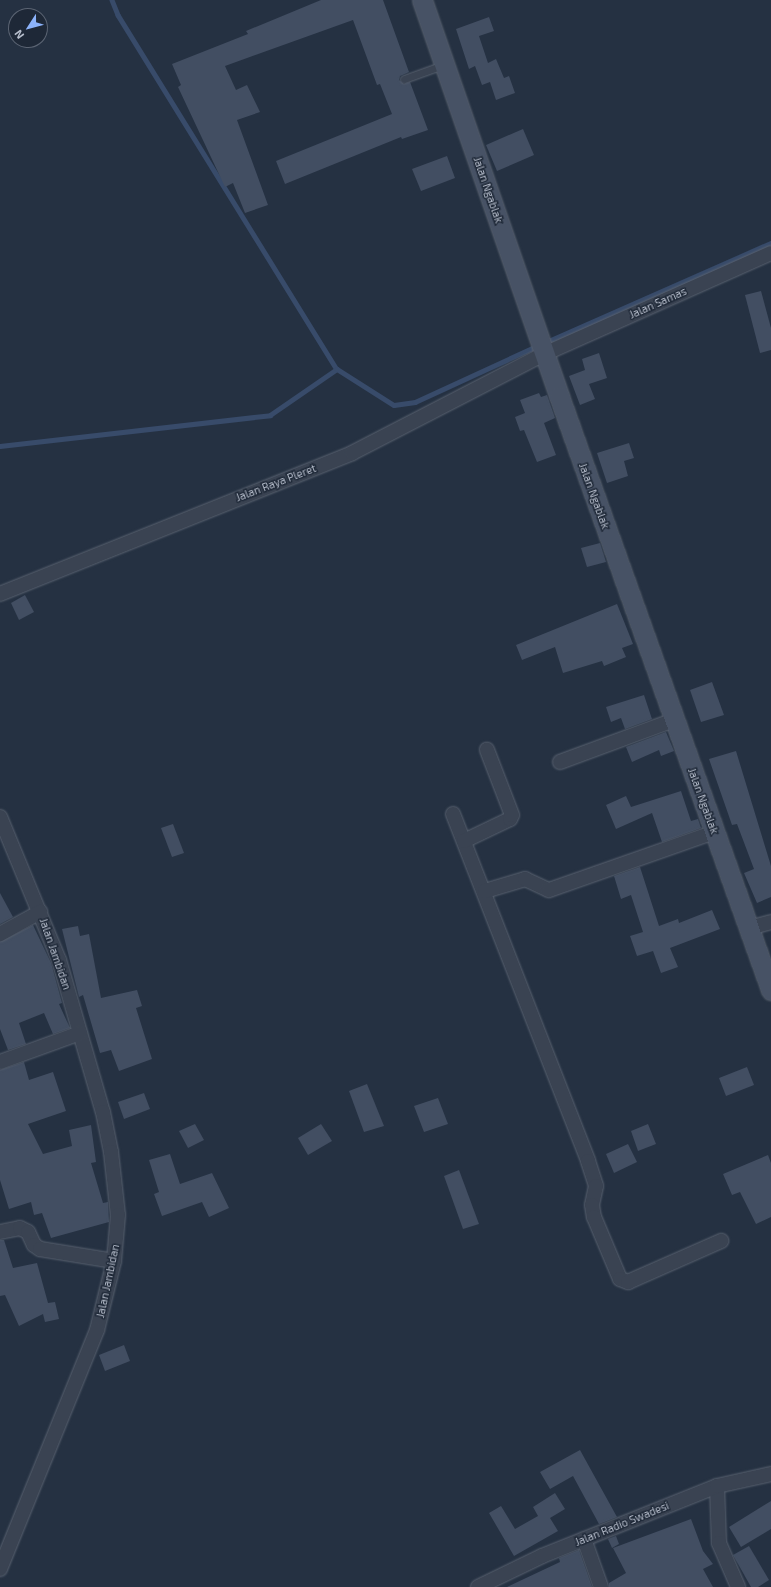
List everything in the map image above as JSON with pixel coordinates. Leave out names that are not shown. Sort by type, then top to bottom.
[{"type":"street","name":"Jalan Ngablak","points":[[422,0],[541,344],[771,990]]},
{"type":"street","name":"Jalan Samas","points":[[541,344],[771,252]]},
{"type":"street","name":"Jalan Raya Pleret","points":[[0,594],[352,453],[541,344]]},
{"type":"street","points":[[560,762],[674,720]]},
{"type":"street","points":[[464,841],[510,820],[512,815],[487,750]]},
{"type":"street","points":[[453,814],[485,891],[588,1161],[596,1186],[592,1205],[594,1217],[620,1279],[628,1282],[721,1241]]},
{"type":"street","name":"Jalan Jambidan","points":[[0,817],[59,960],[111,1152],[118,1215],[114,1261],[84,1366],[8,1542],[0,1569]]},
{"type":"street","points":[[485,891],[525,879],[549,890],[715,832]]},
{"type":"street","name":"Jalan Jambidan","points":[[0,934],[40,912]]},
{"type":"street","points":[[749,928],[771,922]]},
{"type":"street","points":[[0,1062],[80,1033]]},
{"type":"street","points":[[0,1232],[20,1228],[28,1232],[34,1245],[40,1249],[114,1261]]},
{"type":"street","name":"Jalan Radio Swadesi","points":[[478,1587],[584,1539],[717,1486],[771,1474]]},
{"type":"street","points":[[717,1486],[719,1543],[738,1587]]},
{"type":"street","points":[[584,1539],[601,1587]]},
{"type":"lane","points":[[404,79],[445,65]]},
{"type":"building","points":[[321,0],[383,0],[409,72],[400,76],[399,80],[404,84],[410,82],[428,130],[402,139],[401,137],[285,184],[276,161],[392,114],[380,84],[377,85],[353,20],[225,66],[236,90],[247,85],[260,112],[237,120],[268,205],[245,213],[233,183],[225,187],[178,87],[181,85],[172,64],[248,34],[246,31]]},
{"type":"building","points":[[489,17],[494,31],[479,36],[488,63],[496,59],[504,78],[509,76],[515,93],[496,100],[490,82],[482,85],[475,66],[469,69],[456,29]]},
{"type":"building","points":[[523,129],[534,155],[497,171],[486,145]]},
{"type":"building","points":[[447,156],[455,178],[421,191],[412,169]]},
{"type":"building","points":[[761,291],[771,328],[771,350],[760,353],[745,295]]},
{"type":"building","points":[[599,353],[607,378],[589,384],[595,399],[580,405],[569,376],[585,370],[582,359]]},
{"type":"building","points":[[539,393],[541,397],[547,395],[555,418],[544,423],[556,455],[537,462],[524,430],[520,431],[515,417],[525,413],[520,400]]},
{"type":"building","points":[[629,443],[634,458],[624,461],[628,476],[607,483],[597,453]]},
{"type":"building","points":[[600,543],[606,562],[587,567],[581,548]]},
{"type":"building","points":[[25,595],[34,612],[19,620],[11,603]]},
{"type":"building","points":[[617,604],[633,644],[622,648],[626,657],[604,666],[602,661],[563,673],[555,647],[522,660],[516,645]]},
{"type":"building","points":[[712,682],[724,715],[701,722],[690,690]]},
{"type":"building","points":[[644,695],[652,719],[625,729],[621,718],[611,722],[606,707]]},
{"type":"building","points":[[666,732],[674,751],[661,756],[659,750],[632,762],[626,747]]},
{"type":"building","points":[[736,751],[771,866],[771,897],[757,903],[744,873],[754,869],[737,824],[732,825],[709,759]]},
{"type":"building","points":[[681,791],[691,821],[698,819],[701,828],[662,842],[652,813],[616,829],[606,805],[626,796],[631,807]]},
{"type":"building","points":[[173,824],[184,853],[172,857],[161,828]]},
{"type":"building","points":[[640,867],[659,926],[678,919],[679,923],[712,910],[720,929],[670,948],[678,967],[661,973],[653,951],[637,956],[630,936],[643,932],[631,895],[621,899],[614,876]]},
{"type":"building","points":[[0,893],[13,917],[0,924]]},
{"type":"building","points":[[33,925],[51,963],[62,1003],[59,1004],[70,1028],[53,1034],[44,1013],[19,1023],[26,1044],[8,1050],[0,1029],[0,942]]},
{"type":"building","points":[[78,926],[80,936],[89,934],[101,998],[137,990],[142,1006],[136,1008],[152,1059],[119,1071],[111,1050],[100,1053],[83,995],[79,997],[62,929]]},
{"type":"building","points":[[24,1062],[29,1080],[53,1072],[66,1111],[28,1124],[43,1154],[72,1146],[69,1130],[91,1125],[96,1162],[91,1163],[103,1203],[108,1202],[109,1222],[51,1238],[42,1213],[34,1215],[31,1202],[9,1209],[0,1180],[0,1070]]},
{"type":"building","points":[[747,1067],[754,1085],[726,1096],[719,1078]]},
{"type":"building","points":[[367,1084],[384,1126],[364,1132],[349,1091]]},
{"type":"building","points":[[144,1093],[150,1109],[124,1119],[118,1102]]},
{"type":"building","points":[[438,1098],[448,1124],[424,1132],[414,1106]]},
{"type":"building","points":[[195,1124],[204,1140],[188,1148],[179,1131]]},
{"type":"building","points":[[321,1124],[332,1141],[308,1155],[298,1138]]},
{"type":"building","points":[[648,1124],[656,1144],[638,1151],[631,1131]]},
{"type":"building","points":[[628,1144],[637,1162],[614,1173],[606,1154]]},
{"type":"building","points":[[170,1154],[180,1184],[212,1173],[229,1208],[209,1217],[202,1202],[162,1216],[154,1194],[159,1192],[149,1160]]},
{"type":"building","points":[[768,1155],[771,1163],[771,1217],[756,1224],[740,1192],[732,1195],[723,1174]]},
{"type":"building","points":[[459,1170],[479,1224],[463,1229],[444,1176]]},
{"type":"building","points":[[0,1240],[4,1240],[13,1268],[37,1263],[48,1303],[55,1302],[59,1319],[45,1322],[43,1314],[19,1326],[5,1295],[0,1296]]},
{"type":"building","points":[[124,1345],[130,1361],[105,1371],[99,1355]]},
{"type":"building","points":[[580,1450],[617,1517],[599,1524],[573,1476],[550,1489],[540,1472]]},
{"type":"building","points":[[555,1493],[565,1509],[550,1518],[558,1531],[514,1556],[489,1513],[501,1506],[515,1529],[538,1516],[533,1507]]},
{"type":"building","points":[[771,1501],[771,1529],[741,1547],[729,1527]]},
{"type":"building","points":[[691,1519],[703,1551],[713,1564],[703,1569],[713,1587],[609,1587],[609,1583],[626,1573],[613,1548]]},
{"type":"building","points":[[616,1536],[619,1544],[612,1548],[608,1539]]},
{"type":"building","points":[[749,1546],[769,1580],[758,1587],[751,1587],[733,1555]]},
{"type":"building","points":[[579,1550],[592,1587],[507,1587],[560,1562],[559,1558]]},
{"type":"waterway","points":[[112,0],[118,15],[337,369]]},
{"type":"waterway","points":[[544,343],[771,243]]},
{"type":"waterway","points":[[0,446],[270,415],[337,369],[394,405],[415,402],[537,346]]}]
